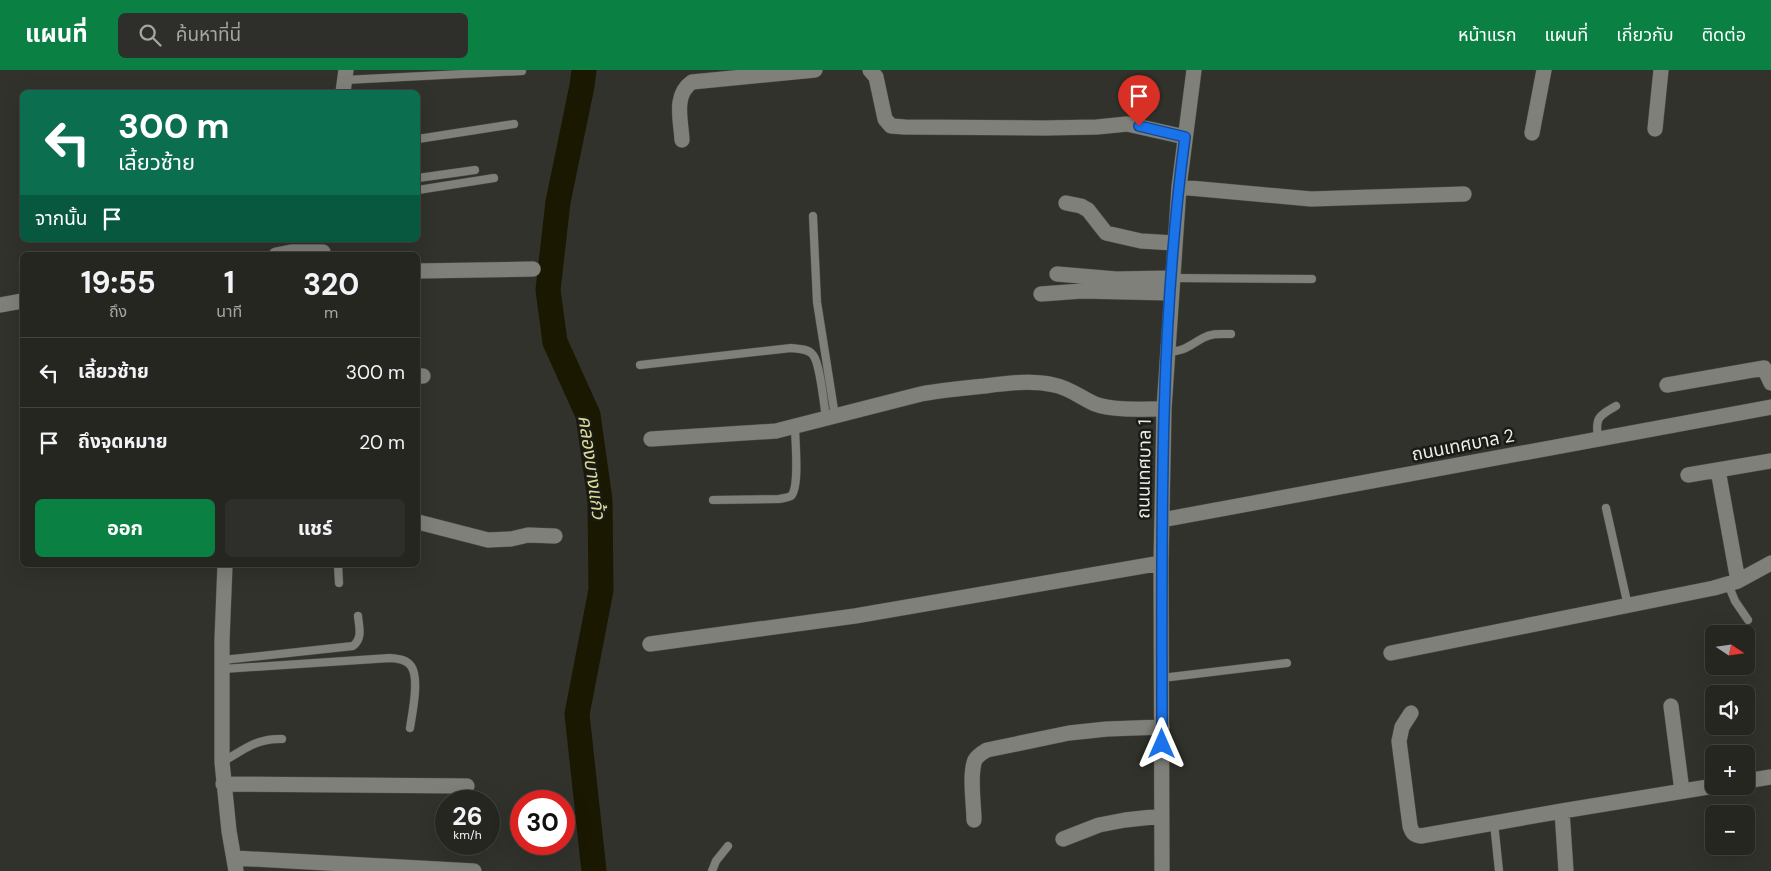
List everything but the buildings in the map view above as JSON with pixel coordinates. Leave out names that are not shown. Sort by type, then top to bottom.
[{"type":"street","points":[[682,140],[679,102],[682,92],[692,82],[815,70]]},
{"type":"street","points":[[870,70],[876,77],[885,120],[891,126],[1045,128],[1097,127],[1127,124],[1185,137]]},
{"type":"street","name":"ถนนเทศบาล 1","points":[[1162,871],[1161,563],[1164,409],[1178,187],[1194,70]]},
{"type":"street","points":[[1532,133],[1544,70]]},
{"type":"street","points":[[1655,129],[1661,70]]},
{"type":"street","points":[[1178,187],[1311,199],[1464,194]]},
{"type":"street","points":[[1066,203],[1081,206],[1088,210],[1106,233],[1140,241],[1174,244]]},
{"type":"street","points":[[291,252],[323,249]]},
{"type":"street","points":[[420,271],[533,269]]},
{"type":"street","points":[[1057,274],[1116,278],[1172,278]]},
{"type":"street","points":[[1042,294],[1082,291],[1171,293]]},
{"type":"street","points":[[0,305],[20,300]]},
{"type":"street","points":[[1666,385],[1767,365],[1771,384]]},
{"type":"street","points":[[651,438],[776,431],[928,392],[1021,382],[1057,385],[1096,404],[1107,407],[1164,409]]},
{"type":"street","name":"ถนนเทศบาล 2","points":[[1162,520],[1771,407]]},
{"type":"street","points":[[1688,475],[1771,461]]},
{"type":"street","points":[[1718,470],[1733,583]]},
{"type":"street","points":[[420,523],[488,540],[511,540],[528,535],[555,536]]},
{"type":"street","points":[[650,644],[855,616],[1161,563]]},
{"type":"street","points":[[1391,653],[1733,583],[1771,563]]},
{"type":"street","points":[[225,567],[222,640],[222,762],[223,784],[235,865],[474,871]]},
{"type":"street","points":[[1671,706],[1682,791]]},
{"type":"street","points":[[1411,713],[1402,727],[1399,741],[1410,826],[1412,832],[1421,836],[1705,787]]},
{"type":"street","points":[[974,820],[974,762],[979,754],[987,750],[1069,733],[1107,728],[1162,727]]},
{"type":"street","points":[[1755,780],[1771,777]]},
{"type":"street","points":[[223,784],[467,786]]},
{"type":"street","points":[[1562,811],[1566,871]]},
{"type":"street","points":[[1063,839],[1099,825],[1162,816]]},
{"type":"lane","points":[[344,81],[522,71]]},
{"type":"lane","points":[[420,139],[514,124]]},
{"type":"lane","points":[[420,178],[475,170]]},
{"type":"lane","points":[[420,190],[494,178]]},
{"type":"lane","points":[[813,216],[817,302],[830,417]]},
{"type":"lane","points":[[1172,278],[1312,279]]},
{"type":"lane","points":[[1167,352],[1180,352],[1204,337],[1214,334],[1231,334]]},
{"type":"lane","points":[[640,366],[790,348],[804,349],[813,355],[830,417]]},
{"type":"lane","points":[[1598,439],[1597,420],[1601,414],[1616,406]]},
{"type":"lane","points":[[713,500],[779,499],[788,498],[792,495],[796,484],[795,427]]},
{"type":"lane","points":[[1606,508],[1628,606]]},
{"type":"lane","points":[[338,567],[339,583]]},
{"type":"lane","points":[[1733,583],[1735,601],[1748,620]]},
{"type":"lane","points":[[223,665],[353,646],[358,642],[360,636],[358,616]]},
{"type":"lane","points":[[223,665],[402,659],[411,666],[415,675],[410,728]]},
{"type":"lane","points":[[1162,678],[1287,663]]},
{"type":"lane","points":[[222,762],[258,741],[268,738],[282,739]]},
{"type":"lane","points":[[1494,823],[1499,871]]},
{"type":"lane","points":[[712,871],[716,861],[728,846]]},
{"type":"waterway","name":"คลองบางแก้ว","points":[[584,70],[558,202],[548,290],[555,342],[588,415],[600,500],[601,590],[577,714],[594,871]]},
{"type":"route","points":[[1139,126],[1185,137],[1178,187],[1164,409],[1161,563],[1162,744]]}]
